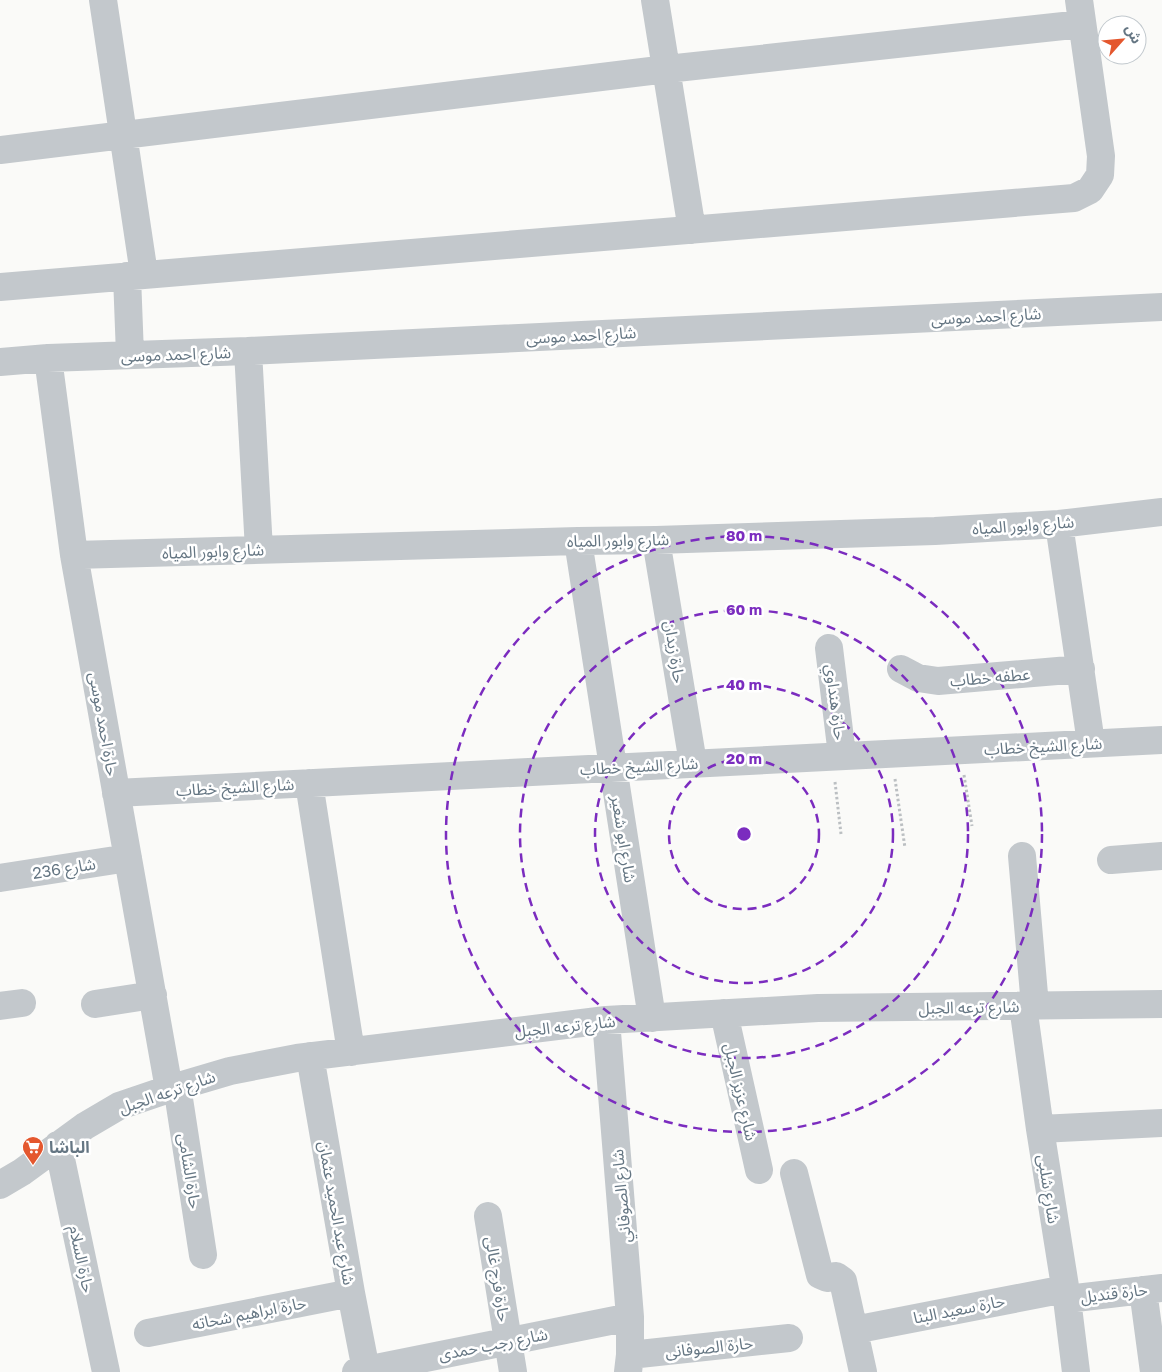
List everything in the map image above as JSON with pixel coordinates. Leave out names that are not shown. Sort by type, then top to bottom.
[{"type":"street","points":[[103,0],[123,135],[135,275],[130,355]]},
{"type":"street","points":[[655,0],[692,230]]},
{"type":"street","points":[[0,150],[666,69],[1080,12],[1101,156],[1100,175],[1090,190],[1074,198],[0,286]]},
{"type":"street","name":"شارع احمد موسى","points":[[0,362],[48,358],[248,351],[1162,307]]},
{"type":"street","points":[[248,351],[259,550]]},
{"type":"street","points":[[196,372],[217,352]]},
{"type":"street","name":"حارة احمد موسى","points":[[48,358],[74,555],[153,995],[173,1088]]},
{"type":"street","name":"شارع وابور المياه","points":[[74,555],[935,531],[1059,524],[1162,512]]},
{"type":"street","points":[[1059,524],[1091,743]]},
{"type":"street","name":"حارة زيدان","points":[[656,540],[693,763]]},
{"type":"street","name":"شارع ابو شعير","points":[[578,541],[652,1018]]},
{"type":"street","name":"حارة هنداوي","points":[[829,648],[837,756]]},
{"type":"street","name":"عطفه خطاب","points":[[901,670],[918,678],[938,681],[1081,669]]},
{"type":"street","name":"شارع الشيخ خطاب","points":[[116,793],[1162,740]]},
{"type":"street","points":[[309,783],[351,1052]]},
{"type":"street","name":"شارع شلبى","points":[[1022,856],[1029,1006],[1040,1129],[1066,1294],[1076,1372]]},
{"type":"street","points":[[1111,860],[1162,856]]},
{"type":"street","name":"شارع 236","points":[[0,878],[128,858]]},
{"type":"street","points":[[95,1004],[153,995]]},
{"type":"street","name":"شارع ترعه الجبل","points":[[0,1185],[22,1172],[85,1126],[119,1106],[230,1071],[310,1056],[606,1020],[818,1008],[1162,1004]]},
{"type":"street","name":"شارع عزيز الجبل","points":[[724,1014],[759,1170]]},
{"type":"street","name":"شارع الصوفاني","points":[[606,1020],[630,1316],[629,1363]]},
{"type":"street","name":"شارع عبد الحميد عثمان","points":[[310,1056],[351,1293],[361,1371]]},
{"type":"street","name":"حارة الشامى","points":[[173,1088],[203,1255]]},
{"type":"street","points":[[1040,1129],[1162,1123]]},
{"type":"street","name":"حارة السلام","points":[[58,1145],[106,1372]]},
{"type":"street","points":[[794,1173],[820,1275],[827,1278],[836,1276],[843,1281],[863,1372]]},
{"type":"street","name":"حارة فرج غالى","points":[[488,1216],[513,1372]]},
{"type":"street","points":[[1152,1289],[1154,1372]]},
{"type":"street","name":"حارة قنديل","points":[[1066,1294],[1152,1289]]},
{"type":"street","name":"حارة ابراهيم شحاته","points":[[148,1333],[351,1293]]},
{"type":"street","name":"حارة سعيد البنا","points":[[854,1330],[1066,1294]]},
{"type":"street","name":"شارع رجب حمدى","points":[[361,1371],[630,1316]]},
{"type":"street","name":"حارة الصوفانى","points":[[629,1363],[789,1338]]},
{"type":"path","points":[[960,750],[972,826]]},
{"type":"path","points":[[892,754],[905,848]]},
{"type":"path","points":[[837,756],[841,834]]},
{"type":"place","name":"الباشا","points":[[33,1166]]}]
